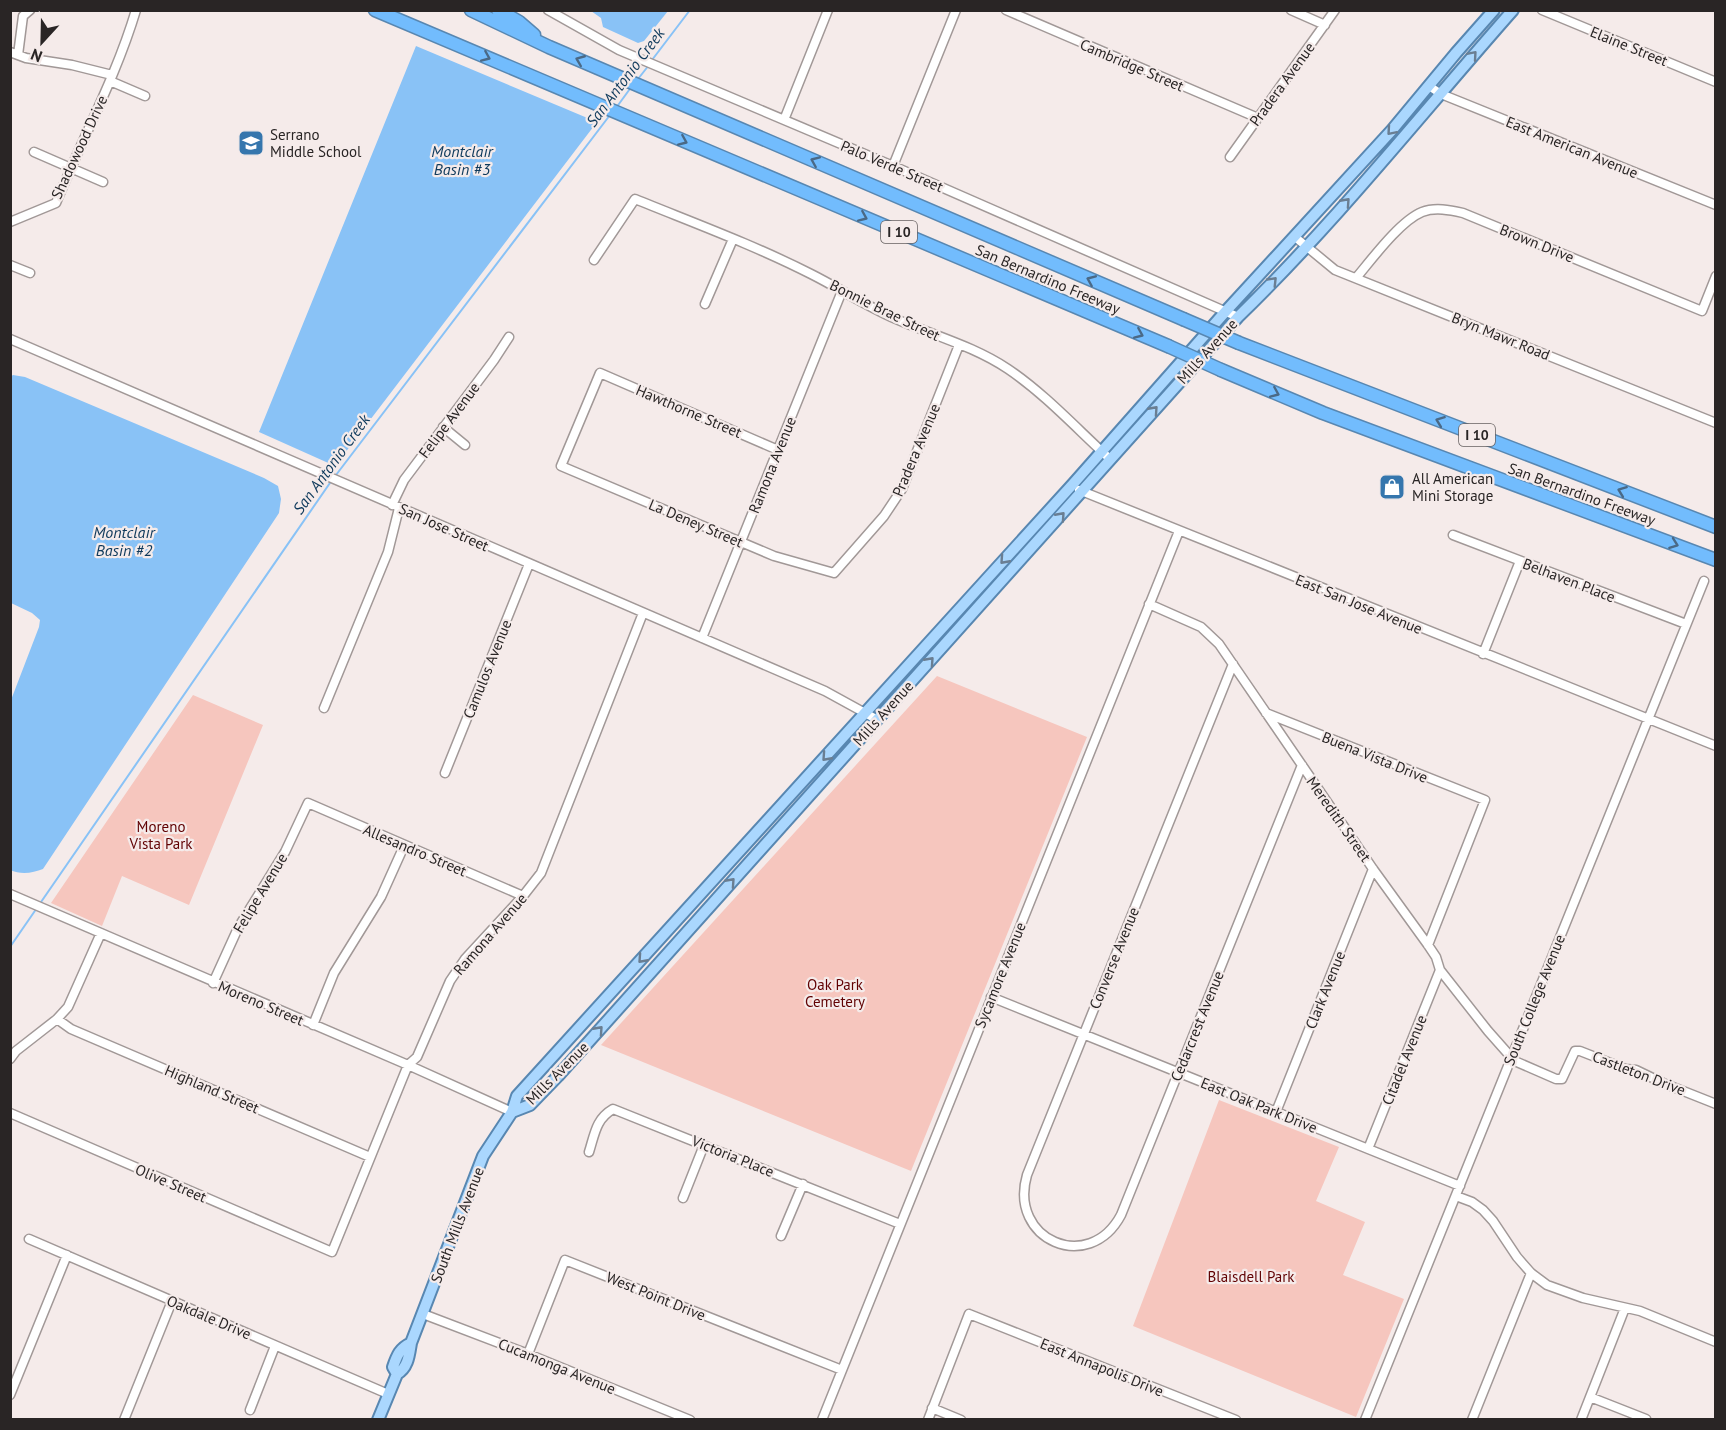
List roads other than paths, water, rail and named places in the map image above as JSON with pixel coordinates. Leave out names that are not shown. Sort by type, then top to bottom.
[{"type":"highway","name":"San Bernardino Freeway","points":[[375,10],[1323,413],[1716,560]]},
{"type":"highway","name":"San Bernardino Freeway","points":[[471,10],[549,47],[1239,343],[1716,527]]},
{"type":"highway","points":[[498,10],[519,22],[549,47]]},
{"type":"main road","name":"Mills Avenue","points":[[512,1112],[517,1096],[1072,486],[1226,311],[1392,130],[1494,10]]},
{"type":"main road","name":"Mills Avenue","points":[[512,1112],[530,1105],[544,1090],[1238,317],[1406,136],[1513,10]]},
{"type":"main road","points":[[681,916],[692,926]]},
{"type":"main road","name":"South Mills Avenue","points":[[378,1419],[397,1374],[393,1367],[398,1353],[411,1343],[483,1156],[512,1112]]},
{"type":"street","points":[[30,10],[23,16],[14,53],[26,58],[72,65],[111,78],[136,10]]},
{"type":"street","name":"Palo Verde Street","points":[[548,10],[619,50],[893,166],[1238,317]]},
{"type":"street","points":[[784,120],[828,10]]},
{"type":"street","points":[[893,166],[956,10]]},
{"type":"street","name":"Cambridge Street","points":[[1006,10],[1258,118]]},
{"type":"street","points":[[1291,10],[1325,25]]},
{"type":"street","name":"Pradera Avenue","points":[[1230,157],[1335,10]]},
{"type":"street","name":"Elaine Street","points":[[1542,10],[1716,82]]},
{"type":"street","name":"Shadowood Drive","points":[[10,222],[56,203],[111,78],[145,96]]},
{"type":"street","name":"East American Avenue","points":[[1429,86],[1441,94],[1716,205]]},
{"type":"street","points":[[34,153],[103,182]]},
{"type":"street","name":"Bonnie Brae Street","points":[[594,260],[635,199],[733,239],[810,274],[897,320],[960,345],[997,363],[1023,380],[1110,459]]},
{"type":"street","name":"Brown Drive","points":[[1356,278],[1396,232],[1413,217],[1423,212],[1443,210],[1463,213],[1702,311],[1716,276]]},
{"type":"street","name":"Bryn Mawr Road","points":[[1295,237],[1335,270],[1716,423]]},
{"type":"street","points":[[705,304],[733,239]]},
{"type":"street","points":[[10,256],[12,265],[30,273]]},
{"type":"street","name":"Ramona Avenue","points":[[702,638],[842,291]]},
{"type":"street","name":"Felipe Avenue","points":[[324,708],[388,552],[396,506],[404,480],[509,338]]},
{"type":"street","name":"San Jose Street","points":[[10,339],[825,691],[876,719]]},
{"type":"street","name":"Pradera Avenue","points":[[834,573],[884,516],[902,489],[960,345]]},
{"type":"street","name":"Hawthorne Street","points":[[561,466],[600,373],[778,450]]},
{"type":"street","points":[[443,427],[465,445]]},
{"type":"street","name":"La Deney Street","points":[[561,466],[774,556],[834,573]]},
{"type":"street","name":"East San Jose Avenue","points":[[1072,486],[1082,493],[1716,746]]},
{"type":"street","name":"Sycamore Avenue","points":[[822,1419],[1179,531]]},
{"type":"street","name":"Belhaven Place","points":[[1453,535],[1686,624]]},
{"type":"street","points":[[1483,654],[1520,561]]},
{"type":"street","name":"Camulos Avenue","points":[[445,773],[529,564]]},
{"type":"street","name":"South College Avenue","points":[[1365,1419],[1704,581]]},
{"type":"street","name":"Meredith Street","points":[[1149,604],[1201,627],[1219,644],[1373,869],[1428,945],[1436,957],[1440,970],[1511,1058]]},
{"type":"street","name":"Ramona Avenue","points":[[332,1252],[408,1065],[417,1057],[450,981],[477,946],[541,873],[643,613]]},
{"type":"street","name":"Converse Avenue","points":[[1057,1241],[1040,1233],[1028,1217],[1023,1198],[1023,1186],[1233,664]]},
{"type":"street","name":"Buena Vista Drive","points":[[1266,713],[1485,801],[1428,945]]},
{"type":"street","name":"Cedarcrest Avenue","points":[[1057,1241],[1074,1246],[1093,1244],[1116,1225],[1302,765]]},
{"type":"street","name":"Felipe Avenue","points":[[213,982],[238,928],[285,852],[308,803]]},
{"type":"street","name":"Allesandro Street","points":[[308,803],[523,896]]},
{"type":"street","points":[[313,1025],[334,973],[381,897],[405,846]]},
{"type":"street","name":"Clark Avenue","points":[[1276,1112],[1373,869]]},
{"type":"street","name":"Moreno Street","points":[[10,894],[512,1112]]},
{"type":"street","points":[[10,1059],[23,1044],[57,1019],[68,1007],[100,933]]},
{"type":"street","name":"Citadel Avenue","points":[[1368,1149],[1440,970]]},
{"type":"street","name":"East Oak Park Drive","points":[[991,997],[1460,1186]]},
{"type":"street","name":"Highland Street","points":[[57,1019],[72,1029],[370,1157]]},
{"type":"street","name":"Castleton Drive","points":[[1511,1058],[1556,1079],[1562,1079],[1575,1051],[1580,1051],[1626,1069],[1636,1070],[1716,1104]]},
{"type":"street","name":"Victoria Place","points":[[589,1152],[597,1125],[603,1115],[613,1109],[900,1224]]},
{"type":"street","name":"Olive Street","points":[[10,1113],[332,1252]]},
{"type":"street","points":[[683,1198],[704,1145]]},
{"type":"street","points":[[782,1236],[803,1184]]},
{"type":"street","points":[[1456,1196],[1472,1202],[1483,1210],[1517,1257],[1531,1273],[1547,1285],[1583,1298],[1640,1311],[1716,1342]]},
{"type":"street","name":"Oakdale Drive","points":[[28,1239],[388,1394]]},
{"type":"street","points":[[10,1395],[67,1255]]},
{"type":"street","name":"West Point Drive","points":[[528,1354],[565,1260],[842,1370]]},
{"type":"street","points":[[1472,1419],[1531,1273]]},
{"type":"street","points":[[124,1419],[172,1301]]},
{"type":"street","points":[[1581,1419],[1625,1308]]},
{"type":"street","name":"Cucamonga Avenue","points":[[423,1314],[690,1419]]},
{"type":"street","name":"East Annapolis Drive","points":[[932,1408],[969,1314],[1236,1419]]},
{"type":"street","points":[[249,1410],[275,1346]]},
{"type":"street","points":[[1590,1397],[1646,1419]]},
{"type":"street","points":[[928,1419],[932,1408],[961,1419]]},
{"type":"water","points":[[591,11],[668,11],[644,41],[638,43],[603,27],[601,18]]},
{"type":"water","name":"Montclair Basin #3","points":[[416,46],[597,122],[335,466],[259,432]]},
{"type":"water","name":"Montclair Basin #2","points":[[13,375],[25,377],[264,478],[278,486],[281,499],[279,513],[43,869],[27,873],[10,870],[11,700],[40,620],[32,613],[11,603],[10,377]]},
{"type":"waterway","name":"San Antonio Creek","points":[[652,60],[690,10]]},
{"type":"waterway","name":"San Antonio Creek","points":[[638,79],[649,65]]},
{"type":"waterway","name":"San Antonio Creek","points":[[616,108],[632,86]]},
{"type":"waterway","name":"San Antonio Creek","points":[[336,475],[610,115]]},
{"type":"waterway","name":"San Antonio Creek","points":[[10,947],[332,480]]},
{"type":"place","name":"Serrano Middle School","points":[[251,143]]},
{"type":"place","name":"All American Mini Storage","points":[[1392,487]]},
{"type":"park label","name":"Moreno Vista Park","points":[[161,834]]},
{"type":"park label","name":"Oak Park Cemetery","points":[[835,992]]},
{"type":"park label","name":"Blaisdell Park","points":[[1251,1276]]}]
